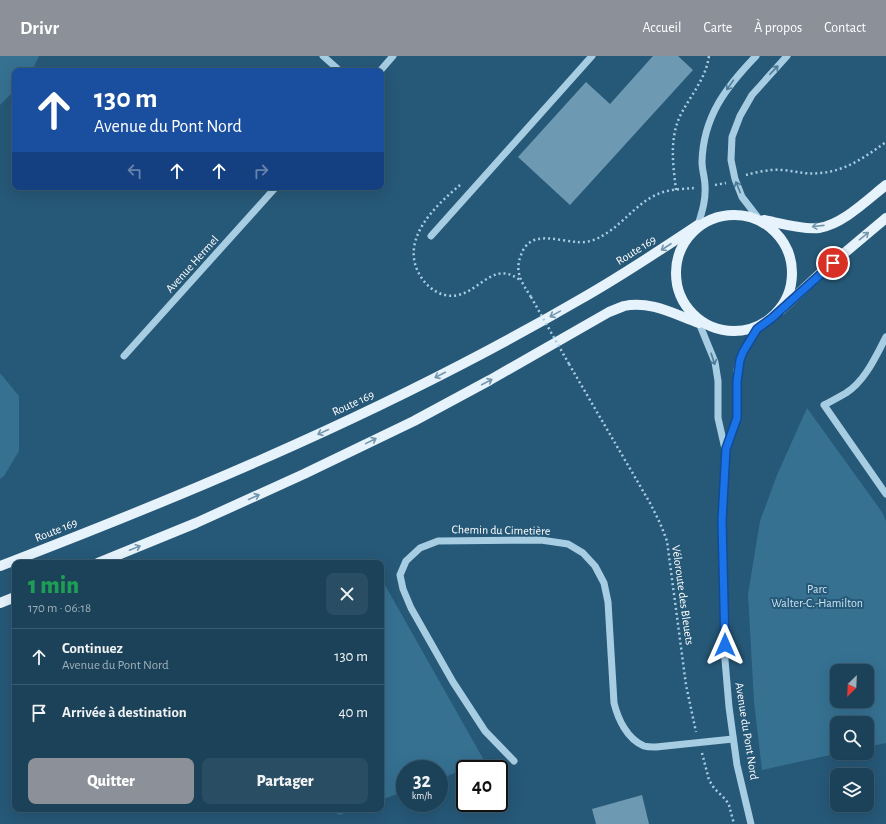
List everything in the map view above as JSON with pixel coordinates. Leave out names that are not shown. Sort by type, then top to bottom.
[{"type":"main road","points":[[699,323],[687,309],[678,292],[676,271],[680,255],[688,238],[698,225],[720,215],[740,214],[794,226],[819,228],[840,220],[886,185]]},
{"type":"main road","points":[[105,560],[196,523],[304,474],[400,427],[490,380],[610,312],[625,306],[645,305],[661,309],[718,331],[738,333],[757,329],[772,318],[823,271],[886,218]]},
{"type":"main road","points":[[759,219],[776,230],[786,244],[790,264],[789,282],[784,300],[772,318]]},
{"type":"main road","name":"Route 169","points":[[15,560],[182,495],[293,446],[406,392],[483,353],[579,300],[634,267],[698,225]]},
{"type":"main road","name":"Route 169","points":[[0,566],[12,561]]},
{"type":"main road","points":[[0,603],[12,598]]},
{"type":"street","points":[[323,56],[337,68]]},
{"type":"street","points":[[383,68],[393,56]]},
{"type":"street","points":[[431,236],[592,56]]},
{"type":"street","points":[[698,225],[705,201],[706,186],[702,165],[703,148],[710,118],[735,78],[756,56]]},
{"type":"street","points":[[759,219],[742,197],[735,180],[731,160],[732,137],[740,116],[752,95],[785,57]]},
{"type":"street","name":"Avenue Hermel","points":[[124,356],[273,190]]},
{"type":"street","name":"Avenue du Pont Nord","points":[[699,323],[715,362],[718,381],[718,418],[726,449]]},
{"type":"street","name":"Avenue du Pont Nord","points":[[751,824],[737,765],[729,707],[725,660],[722,521],[726,449],[737,418],[737,375],[743,352],[757,329]]},
{"type":"street","points":[[886,337],[873,361],[859,380],[848,392],[824,405],[886,494]]},
{"type":"street","name":"Chemin du Cimetière","points":[[514,761],[485,731],[454,682],[411,608],[403,589],[400,575],[406,561],[420,548],[438,541],[541,540],[568,544],[583,553],[595,566],[604,583],[607,596],[614,703],[623,728],[644,746],[656,747],[733,739]]},
{"type":"path","points":[[709,56],[708,65],[704,75],[681,115],[676,128],[672,149],[676,190],[724,183],[746,175],[765,171],[782,170],[819,174],[842,168],[859,161],[886,142]]},
{"type":"path","name":"Véloroute des Bleuets","points":[[676,190],[659,193],[646,201],[612,230],[599,238],[578,242],[548,237],[535,240],[521,253],[518,263],[518,272],[520,280],[650,503],[660,523],[667,541],[686,684],[699,743],[709,780],[729,805],[734,824]]},
{"type":"green space","points":[[0,56],[39,56],[33,68],[12,68],[12,93],[0,105]]},
{"type":"green space","points":[[0,373],[19,396],[19,451],[4,476],[0,479]]},
{"type":"green space","name":"Parc Walter-C.-Hamilton","points":[[807,408],[882,512],[886,521],[886,743],[874,746],[874,716],[830,716],[830,755],[762,770],[754,702],[748,594],[760,521],[777,475]]},
{"type":"green space","points":[[384,583],[484,760],[456,760],[456,773],[448,776],[448,760],[396,760],[396,794],[384,799]]},
{"type":"green space","points":[[334,812],[348,812],[339,815]]},
{"type":"building","points":[[653,56],[678,56],[693,70],[570,205],[518,157],[586,82],[610,104]]},
{"type":"building","points":[[642,795],[649,824],[596,824],[592,809]]},
{"type":"route","points":[[725,645],[722,521],[726,449],[737,418],[737,370],[743,352],[757,329],[772,318],[833,263]]}]
